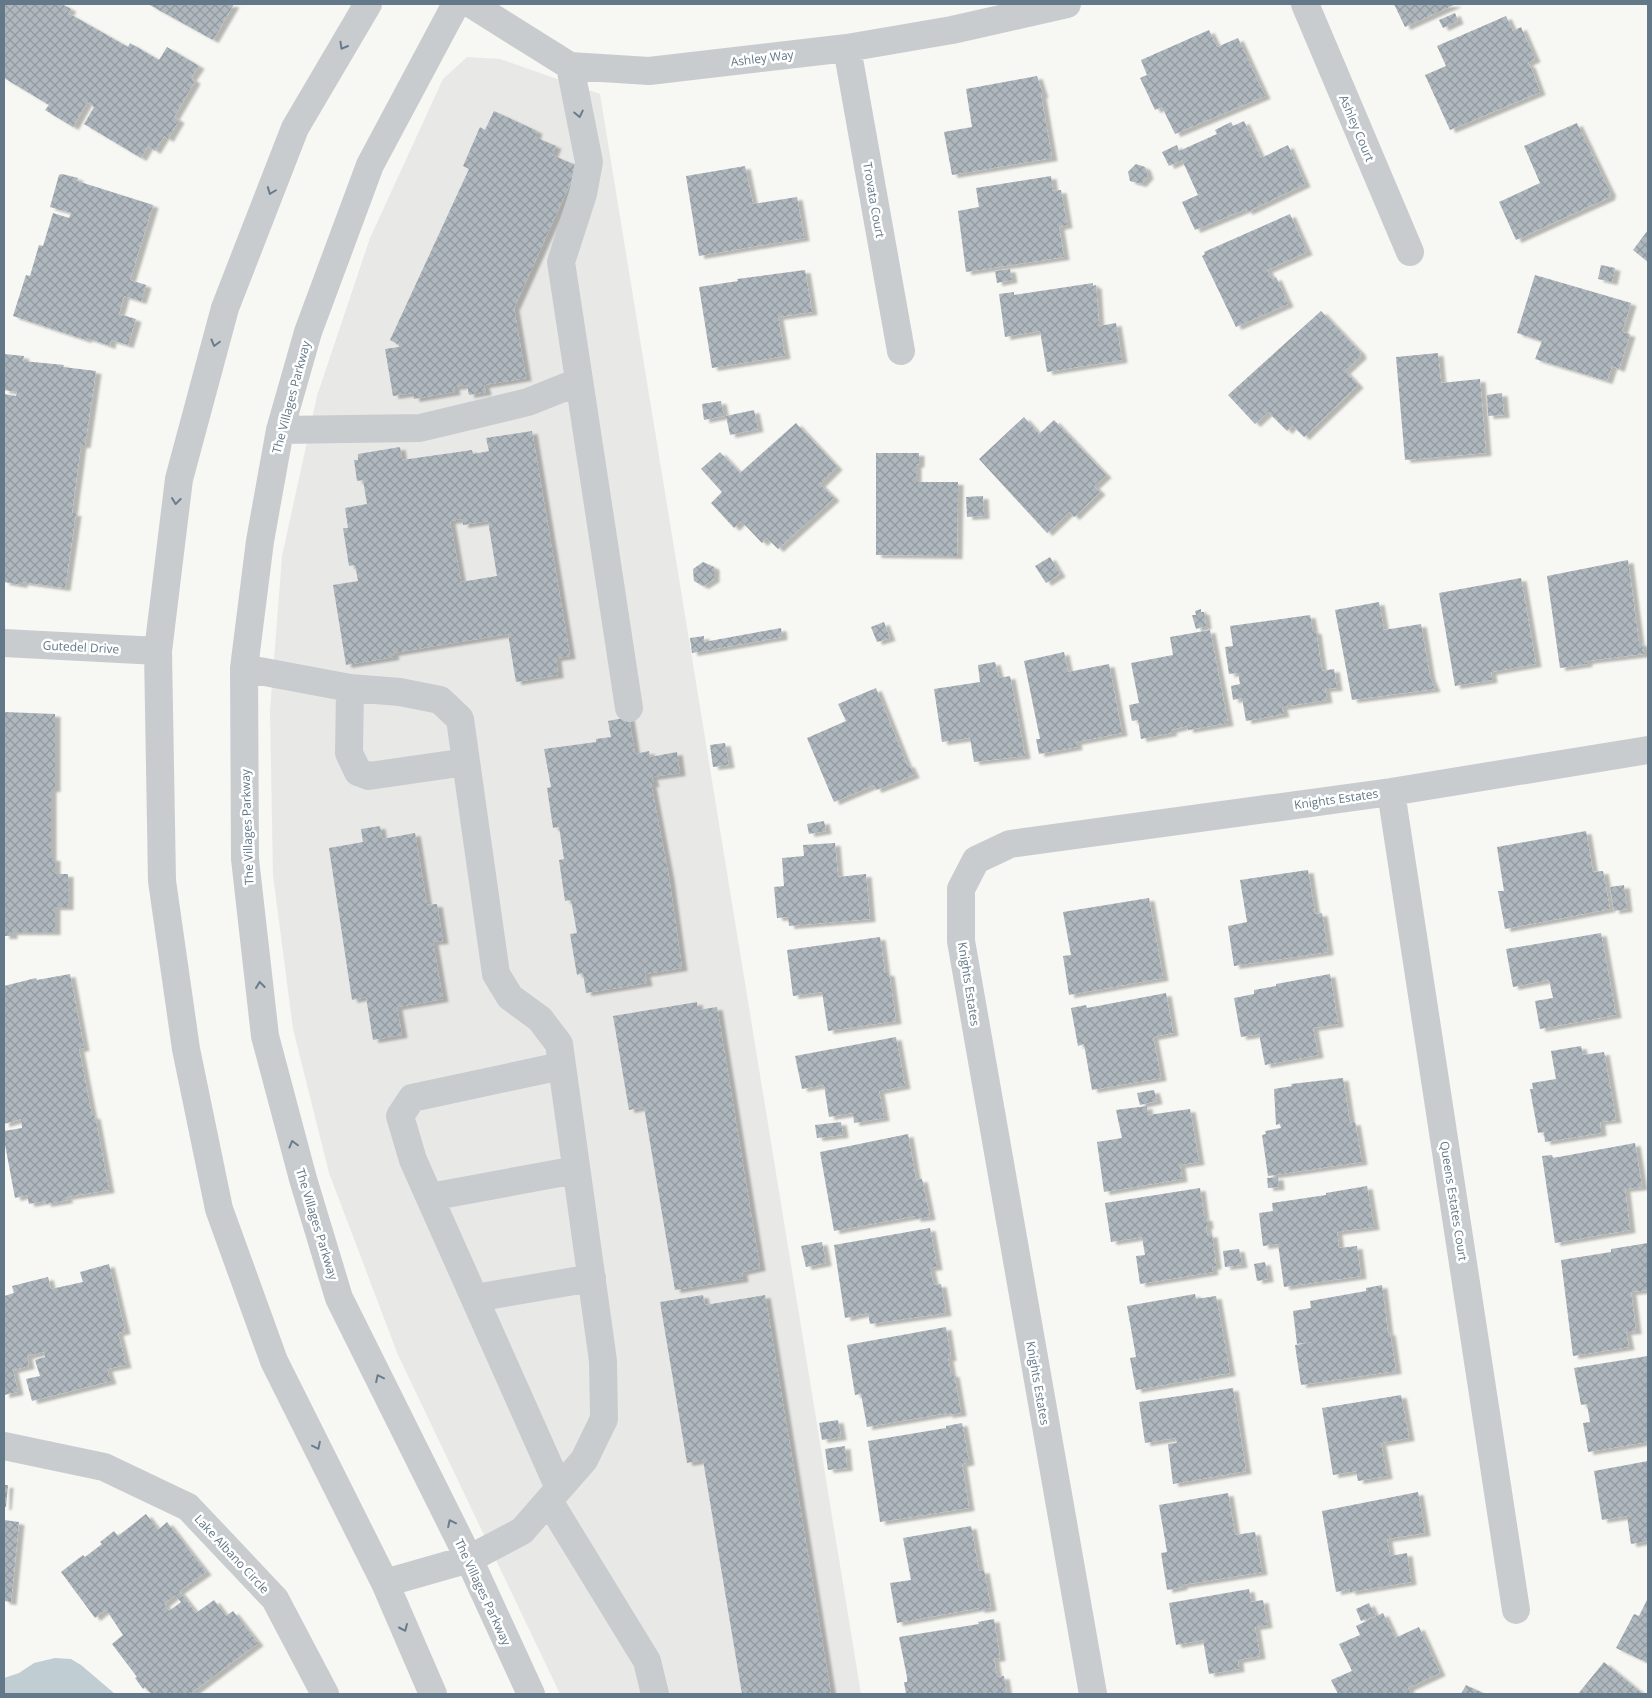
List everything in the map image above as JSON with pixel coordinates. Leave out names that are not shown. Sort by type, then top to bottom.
[{"type":"street","points":[[368,4],[295,128],[225,308],[179,479],[158,651],[162,881],[186,1049],[219,1209],[274,1361],[385,1584],[433,1694]]},
{"type":"street","name":"The Villages Parkway","points":[[456,4],[370,165],[308,332],[280,430],[260,540],[244,668],[245,859],[268,1046],[303,1179],[339,1298],[469,1560],[531,1694]]},
{"type":"street","name":"Ashley Way","points":[[470,4],[570,66],[649,71],[847,48],[952,30],[1067,4]]},
{"type":"street","name":"Ashley Court","points":[[1305,4],[1410,252]]},
{"type":"street","name":"Trovata Court","points":[[847,48],[901,351]]},
{"type":"street","points":[[570,66],[589,162],[583,194],[560,262],[629,708]]},
{"type":"street","points":[[280,430],[420,428],[528,402],[578,382]]},
{"type":"street","name":"Gutedel Drive","points":[[4,643],[158,651]]},
{"type":"street","points":[[244,668],[350,688],[400,692],[440,700],[460,719],[496,974],[510,997],[540,1019],[558,1044],[604,1361],[604,1419],[584,1460],[522,1531],[469,1560],[385,1584]]},
{"type":"street","points":[[350,688],[349,753],[358,772],[369,776],[466,762]]},
{"type":"street","name":"Knights Estates","points":[[1092,1694],[961,941],[961,889],[976,860],[1010,844],[1391,792],[1648,750]]},
{"type":"street","name":"Queens Estates Court","points":[[1391,792],[1516,1610]]},
{"type":"street","points":[[561,1066],[412,1098],[400,1116],[413,1160],[475,1298],[554,1494],[647,1661],[655,1694]]},
{"type":"street","points":[[430,1197],[576,1170]]},
{"type":"street","points":[[475,1298],[592,1278]]},
{"type":"street","name":"Lake Albano Circle","points":[[4,1446],[104,1467],[188,1507],[275,1599],[325,1694]]},
{"type":"shaded area","points":[[467,57],[500,59],[600,94],[861,1694],[560,1694],[398,1355],[329,1173],[293,1029],[273,875],[270,711],[282,556],[317,396],[370,238],[443,79]]},
{"type":"shaded area","points":[[55,1658],[71,1659],[81,1665],[115,1694],[4,1694],[4,1678],[19,1673],[34,1663]]},
{"type":"building","points":[[4,4],[62,4],[71,9],[68,13],[128,47],[130,43],[159,60],[167,47],[199,66],[191,78],[195,81],[174,117],[179,120],[168,139],[164,136],[155,151],[148,146],[141,158],[84,124],[94,107],[87,102],[73,127],[45,110],[49,105],[4,78]]},
{"type":"building","points":[[148,4],[234,4],[213,40]]},
{"type":"building","points":[[1394,4],[1456,4],[1405,27]]},
{"type":"building","points":[[1455,13],[1458,21],[1443,28],[1439,20]]},
{"type":"building","points":[[1506,16],[1513,31],[1521,27],[1535,59],[1527,63],[1530,65],[1540,92],[1450,130],[1425,75],[1446,66],[1437,46]]},
{"type":"building","points":[[1209,30],[1217,47],[1238,38],[1265,96],[1175,134],[1162,107],[1155,110],[1140,78],[1147,75],[1141,60]]},
{"type":"building","points":[[1037,76],[1043,95],[1041,95],[1052,158],[952,175],[944,132],[972,127],[966,89]]},
{"type":"building","points":[[494,111],[537,131],[535,137],[556,146],[552,155],[578,166],[514,308],[526,378],[484,385],[486,392],[469,395],[467,385],[454,387],[455,392],[414,399],[413,393],[393,396],[385,349],[399,347],[399,345],[390,340],[469,169],[463,166],[480,127],[485,130]]},
{"type":"building","points":[[1244,121],[1261,158],[1288,145],[1305,184],[1247,212],[1246,209],[1195,230],[1182,202],[1198,195],[1182,160],[1169,166],[1162,152],[1177,145],[1179,151],[1217,134],[1215,130],[1231,122],[1233,126]]},
{"type":"building","points":[[1577,123],[1611,194],[1609,195],[1610,197],[1516,240],[1499,202],[1540,183],[1524,146]]},
{"type":"building","points":[[1136,164],[1145,167],[1148,176],[1141,184],[1130,181],[1128,172]]},
{"type":"building","points":[[745,166],[753,204],[797,197],[804,238],[699,256],[686,176]]},
{"type":"building","points":[[59,175],[78,178],[77,181],[153,205],[130,280],[146,285],[141,301],[124,296],[119,314],[136,319],[128,345],[111,340],[110,346],[87,338],[86,340],[13,316],[26,275],[30,276],[39,245],[43,246],[53,213],[69,218],[71,213],[50,207]]},
{"type":"building","points":[[1051,176],[1053,191],[1061,190],[1067,225],[1059,227],[1064,257],[966,272],[958,211],[979,207],[976,188]]},
{"type":"building","points":[[1290,214],[1307,252],[1267,270],[1272,279],[1276,277],[1288,304],[1236,327],[1202,256],[1205,254],[1204,252]]},
{"type":"building","points":[[1648,230],[1648,262],[1633,250]]},
{"type":"building","points":[[1601,265],[1615,268],[1612,282],[1598,279]]},
{"type":"building","points":[[1010,269],[1012,280],[997,283],[995,271]]},
{"type":"building","points":[[805,270],[812,312],[778,317],[785,356],[712,368],[699,287],[738,281],[737,279]]},
{"type":"building","points":[[1535,275],[1631,303],[1622,332],[1630,334],[1619,369],[1612,366],[1607,381],[1535,359],[1542,341],[1517,333]]},
{"type":"building","points":[[1093,283],[1093,286],[1096,285],[1099,326],[1116,323],[1122,360],[1047,372],[1040,331],[1005,337],[999,294],[1014,292],[1014,295]]},
{"type":"building","points":[[1321,311],[1360,352],[1361,356],[1345,371],[1358,385],[1304,437],[1292,425],[1287,431],[1268,412],[1255,424],[1228,395]]},
{"type":"building","points":[[1438,353],[1441,383],[1480,379],[1486,453],[1405,460],[1396,357]]},
{"type":"building","points":[[4,354],[24,356],[23,361],[64,365],[63,367],[96,371],[85,445],[81,445],[72,513],[76,513],[65,588],[22,582],[22,585],[4,582],[4,394],[16,396],[17,392],[4,390]]},
{"type":"building","points":[[1502,393],[1504,415],[1488,416],[1487,395]]},
{"type":"building","points":[[721,401],[724,416],[704,420],[702,404]]},
{"type":"building","points":[[754,410],[758,429],[730,435],[726,416]]},
{"type":"building","points":[[1024,417],[1039,434],[1054,420],[1106,475],[1094,486],[1100,492],[1074,517],[1069,512],[1047,533],[979,459]]},
{"type":"building","points":[[796,423],[837,467],[820,484],[834,498],[778,549],[767,538],[762,543],[741,521],[734,528],[711,503],[722,492],[701,469],[720,452],[740,473]]},
{"type":"building","points":[[532,431],[570,656],[556,658],[558,675],[516,682],[508,634],[393,653],[394,657],[346,665],[333,585],[358,581],[355,565],[349,566],[343,528],[348,528],[345,508],[367,504],[363,480],[357,481],[354,460],[358,460],[358,454],[400,447],[402,460],[472,450],[473,454],[489,451],[486,438]],"holes":[[[462,519],[463,525],[488,521],[497,576],[461,582],[450,521]]]},
{"type":"building","points":[[876,453],[919,453],[919,464],[916,465],[916,482],[958,482],[957,556],[876,555]]},
{"type":"building","points":[[983,496],[984,516],[967,517],[966,497]]},
{"type":"building","points":[[1050,557],[1060,574],[1046,583],[1035,566]]},
{"type":"building","points":[[1628,560],[1639,643],[1642,643],[1644,654],[1587,661],[1587,664],[1560,668],[1547,576]]},
{"type":"building","points":[[703,562],[714,567],[714,579],[703,586],[694,581],[693,569]]},
{"type":"building","points":[[1521,578],[1536,664],[1491,672],[1492,680],[1455,686],[1439,593]]},
{"type":"building","points":[[1379,602],[1384,630],[1421,624],[1430,677],[1435,689],[1352,700],[1335,610]]},
{"type":"building","points":[[1201,609],[1201,612],[1204,612],[1206,626],[1196,629],[1192,615],[1196,615],[1195,611]]},
{"type":"building","points":[[1310,615],[1313,631],[1316,631],[1322,671],[1334,669],[1337,688],[1325,689],[1327,700],[1282,707],[1284,714],[1246,721],[1242,698],[1233,700],[1231,686],[1240,684],[1238,673],[1229,674],[1225,647],[1233,646],[1230,626]]},
{"type":"building","points":[[884,622],[890,638],[877,642],[871,627]]},
{"type":"building","points":[[781,628],[782,637],[692,653],[690,638],[704,636],[704,642]]},
{"type":"building","points":[[1210,630],[1228,723],[1188,730],[1187,726],[1171,730],[1172,733],[1141,739],[1138,720],[1132,721],[1129,705],[1139,703],[1131,663],[1173,655],[1170,637]]},
{"type":"building","points":[[1064,652],[1068,672],[1109,664],[1122,733],[1076,742],[1077,747],[1039,754],[1036,739],[1040,739],[1024,661]]},
{"type":"building","points":[[995,662],[999,678],[1010,676],[1025,756],[974,762],[970,738],[942,742],[934,689],[980,682],[978,665]]},
{"type":"building","points":[[876,688],[907,765],[909,764],[914,775],[876,790],[874,785],[834,802],[807,738],[846,721],[838,704]]},
{"type":"building","points":[[4,712],[55,714],[55,789],[51,789],[51,858],[55,858],[55,874],[68,874],[68,907],[55,907],[55,932],[12,932],[12,936],[4,936]]},
{"type":"building","points":[[629,717],[635,754],[649,751],[650,757],[677,752],[680,773],[652,777],[654,784],[651,784],[669,877],[682,968],[645,974],[647,983],[586,993],[583,973],[577,975],[570,934],[577,933],[571,900],[565,901],[559,860],[564,859],[559,827],[553,828],[547,788],[551,787],[544,749],[596,742],[596,739],[611,737],[608,721]]},
{"type":"building","points":[[725,743],[729,765],[713,767],[710,745]]},
{"type":"building","points":[[824,821],[826,831],[809,834],[807,824]]},
{"type":"building","points":[[380,826],[382,839],[415,833],[427,905],[437,904],[443,941],[433,942],[443,999],[397,1007],[402,1035],[373,1040],[366,997],[352,1000],[329,848],[363,842],[361,829]]},
{"type":"building","points":[[1586,831],[1593,872],[1603,871],[1610,909],[1505,929],[1498,891],[1504,891],[1497,847]]},
{"type":"building","points":[[835,843],[838,877],[866,874],[870,919],[789,926],[788,917],[777,918],[774,887],[784,886],[782,858],[804,856],[803,845]]},
{"type":"building","points":[[1308,870],[1315,914],[1322,913],[1328,952],[1234,966],[1228,926],[1247,922],[1240,880]]},
{"type":"building","points":[[1624,885],[1627,909],[1614,911],[1610,887]]},
{"type":"building","points":[[1149,898],[1163,978],[1069,995],[1063,956],[1071,955],[1063,912]]},
{"type":"building","points":[[1601,933],[1616,1015],[1540,1029],[1535,1001],[1553,998],[1549,980],[1513,987],[1506,949]]},
{"type":"building","points":[[880,937],[885,973],[889,973],[896,1021],[828,1031],[822,992],[793,996],[787,950]]},
{"type":"building","points":[[70,974],[84,1048],[79,1049],[92,1116],[95,1116],[109,1190],[66,1197],[68,1200],[46,1204],[45,1201],[29,1204],[27,1195],[15,1198],[4,1139],[4,1131],[22,1128],[21,1119],[4,1124],[4,986],[36,978],[37,980]]},
{"type":"building","points":[[1330,974],[1338,1024],[1313,1028],[1318,1055],[1265,1065],[1259,1034],[1241,1037],[1234,998],[1254,994],[1254,990],[1276,986],[1276,984]]},
{"type":"building","points":[[1166,993],[1173,1033],[1153,1037],[1161,1078],[1092,1090],[1084,1044],[1078,1046],[1071,1008],[1086,1005],[1087,1008]]},
{"type":"building","points":[[697,1002],[698,1010],[717,1007],[760,1268],[742,1272],[743,1279],[675,1290],[644,1107],[629,1110],[613,1016]]},
{"type":"building","points":[[896,1037],[905,1086],[879,1091],[884,1118],[854,1123],[853,1113],[829,1117],[824,1085],[802,1089],[795,1056]]},
{"type":"building","points":[[1581,1046],[1583,1055],[1604,1052],[1616,1120],[1600,1122],[1601,1133],[1545,1142],[1544,1132],[1538,1133],[1530,1089],[1533,1089],[1532,1083],[1556,1079],[1551,1051]]},
{"type":"building","points":[[1343,1078],[1350,1123],[1355,1122],[1362,1162],[1268,1176],[1262,1135],[1266,1134],[1265,1131],[1281,1128],[1280,1124],[1276,1125],[1274,1089],[1292,1086],[1291,1084]]},
{"type":"building","points":[[1154,1090],[1157,1101],[1140,1105],[1137,1093]]},
{"type":"building","points":[[1147,1106],[1148,1115],[1190,1109],[1199,1162],[1180,1165],[1182,1179],[1104,1192],[1097,1142],[1122,1138],[1116,1110]]},
{"type":"building","points":[[841,1122],[843,1135],[817,1138],[815,1125]]},
{"type":"building","points":[[908,1134],[916,1180],[922,1179],[930,1217],[915,1219],[915,1216],[834,1231],[820,1152]]},
{"type":"building","points":[[1635,1143],[1642,1187],[1625,1189],[1630,1230],[1555,1243],[1542,1156],[1552,1155],[1553,1158]]},
{"type":"building","points":[[1278,1177],[1279,1187],[1268,1188],[1267,1178]]},
{"type":"building","points":[[1367,1186],[1374,1227],[1337,1232],[1339,1248],[1357,1246],[1361,1276],[1284,1287],[1278,1244],[1263,1246],[1259,1213],[1273,1211],[1272,1203],[1326,1195],[1326,1193]]},
{"type":"building","points":[[1200,1188],[1204,1218],[1207,1218],[1207,1235],[1212,1234],[1216,1266],[1212,1267],[1213,1272],[1140,1284],[1136,1256],[1145,1255],[1142,1237],[1111,1242],[1105,1203]]},
{"type":"building","points":[[930,1228],[937,1267],[930,1268],[934,1285],[941,1284],[946,1313],[870,1324],[868,1313],[845,1318],[834,1245]]},
{"type":"building","points":[[822,1242],[826,1263],[806,1267],[801,1246]]},
{"type":"building","points":[[1648,1243],[1648,1290],[1631,1292],[1636,1331],[1626,1332],[1629,1347],[1573,1356],[1561,1260],[1611,1252],[1611,1249]]},
{"type":"building","points":[[1239,1249],[1242,1265],[1225,1267],[1223,1251]]},
{"type":"building","points":[[1265,1262],[1268,1279],[1257,1281],[1254,1264]]},
{"type":"building","points":[[109,1264],[125,1331],[118,1333],[126,1365],[107,1369],[111,1381],[32,1401],[26,1379],[40,1376],[35,1360],[45,1357],[44,1352],[27,1356],[29,1366],[13,1370],[18,1392],[4,1395],[4,1296],[14,1293],[12,1286],[48,1277],[51,1289],[83,1282],[80,1272]]},
{"type":"building","points":[[1382,1285],[1388,1333],[1390,1332],[1396,1371],[1301,1385],[1295,1345],[1314,1342],[1297,1344],[1293,1311],[1311,1308],[1310,1301],[1366,1291],[1366,1288]]},
{"type":"building","points":[[1195,1294],[1196,1299],[1216,1296],[1230,1373],[1136,1390],[1130,1358],[1136,1357],[1127,1306]]},
{"type":"building","points":[[703,1295],[705,1305],[765,1295],[831,1694],[742,1694],[703,1460],[687,1463],[660,1302]]},
{"type":"building","points":[[946,1327],[951,1358],[948,1358],[951,1374],[954,1374],[961,1413],[947,1415],[947,1413],[867,1427],[861,1394],[855,1395],[847,1345]]},
{"type":"building","points":[[1648,1356],[1648,1442],[1588,1452],[1583,1423],[1590,1422],[1587,1404],[1581,1405],[1574,1368]]},
{"type":"building","points":[[1233,1388],[1246,1471],[1173,1484],[1168,1444],[1177,1443],[1175,1438],[1145,1443],[1139,1402]]},
{"type":"building","points":[[1401,1395],[1409,1438],[1381,1443],[1387,1476],[1358,1481],[1356,1471],[1333,1475],[1322,1408]]},
{"type":"building","points":[[838,1420],[841,1437],[822,1440],[819,1423]]},
{"type":"building","points":[[962,1423],[969,1462],[962,1464],[969,1508],[880,1522],[868,1441],[946,1428],[946,1426]]},
{"type":"building","points":[[845,1446],[847,1468],[828,1470],[825,1449]]},
{"type":"building","points":[[1648,1461],[1648,1541],[1631,1544],[1627,1516],[1602,1520],[1594,1471]]},
{"type":"building","points":[[4,1485],[8,1485],[6,1507],[4,1507]]},
{"type":"building","points":[[1418,1492],[1425,1533],[1387,1539],[1390,1556],[1407,1553],[1411,1582],[1350,1592],[1350,1589],[1336,1592],[1322,1511]]},
{"type":"building","points":[[1228,1493],[1235,1535],[1255,1532],[1262,1572],[1182,1585],[1182,1587],[1167,1590],[1161,1553],[1167,1552],[1159,1505]]},
{"type":"building","points":[[146,1514],[158,1530],[167,1522],[206,1572],[179,1591],[196,1613],[214,1600],[226,1616],[233,1611],[258,1643],[190,1694],[151,1694],[145,1687],[143,1689],[135,1678],[137,1677],[112,1644],[123,1635],[109,1614],[105,1610],[95,1618],[61,1572],[83,1555],[85,1557],[102,1544],[100,1542],[114,1531],[118,1536]],"holes":[[[175,1595],[181,1602],[169,1611],[164,1604]]]},
{"type":"building","points":[[4,1520],[19,1522],[11,1602],[4,1601]]},
{"type":"building","points":[[971,1526],[979,1571],[984,1570],[991,1608],[979,1610],[979,1608],[897,1623],[890,1583],[911,1580],[903,1538]]},
{"type":"building","points":[[1249,1589],[1251,1602],[1263,1600],[1267,1625],[1255,1627],[1260,1656],[1238,1660],[1239,1669],[1209,1674],[1203,1640],[1176,1645],[1169,1603]]},
{"type":"building","points":[[1648,1598],[1648,1663],[1616,1648],[1634,1614],[1639,1616]]},
{"type":"building","points":[[1369,1603],[1375,1616],[1361,1621],[1356,1609]]},
{"type":"building","points":[[1383,1613],[1395,1638],[1419,1627],[1440,1673],[1408,1688],[1411,1694],[1338,1694],[1331,1680],[1352,1671],[1339,1644],[1360,1635],[1356,1626]]},
{"type":"building","points":[[994,1619],[1000,1658],[994,1659],[997,1677],[1004,1676],[1007,1694],[906,1694],[904,1682],[907,1682],[907,1677],[899,1637],[979,1624],[978,1622]]},
{"type":"building","points":[[1604,1662],[1643,1694],[1578,1694]]},
{"type":"building","points":[[1466,1685],[1485,1694],[1461,1694]]}]
